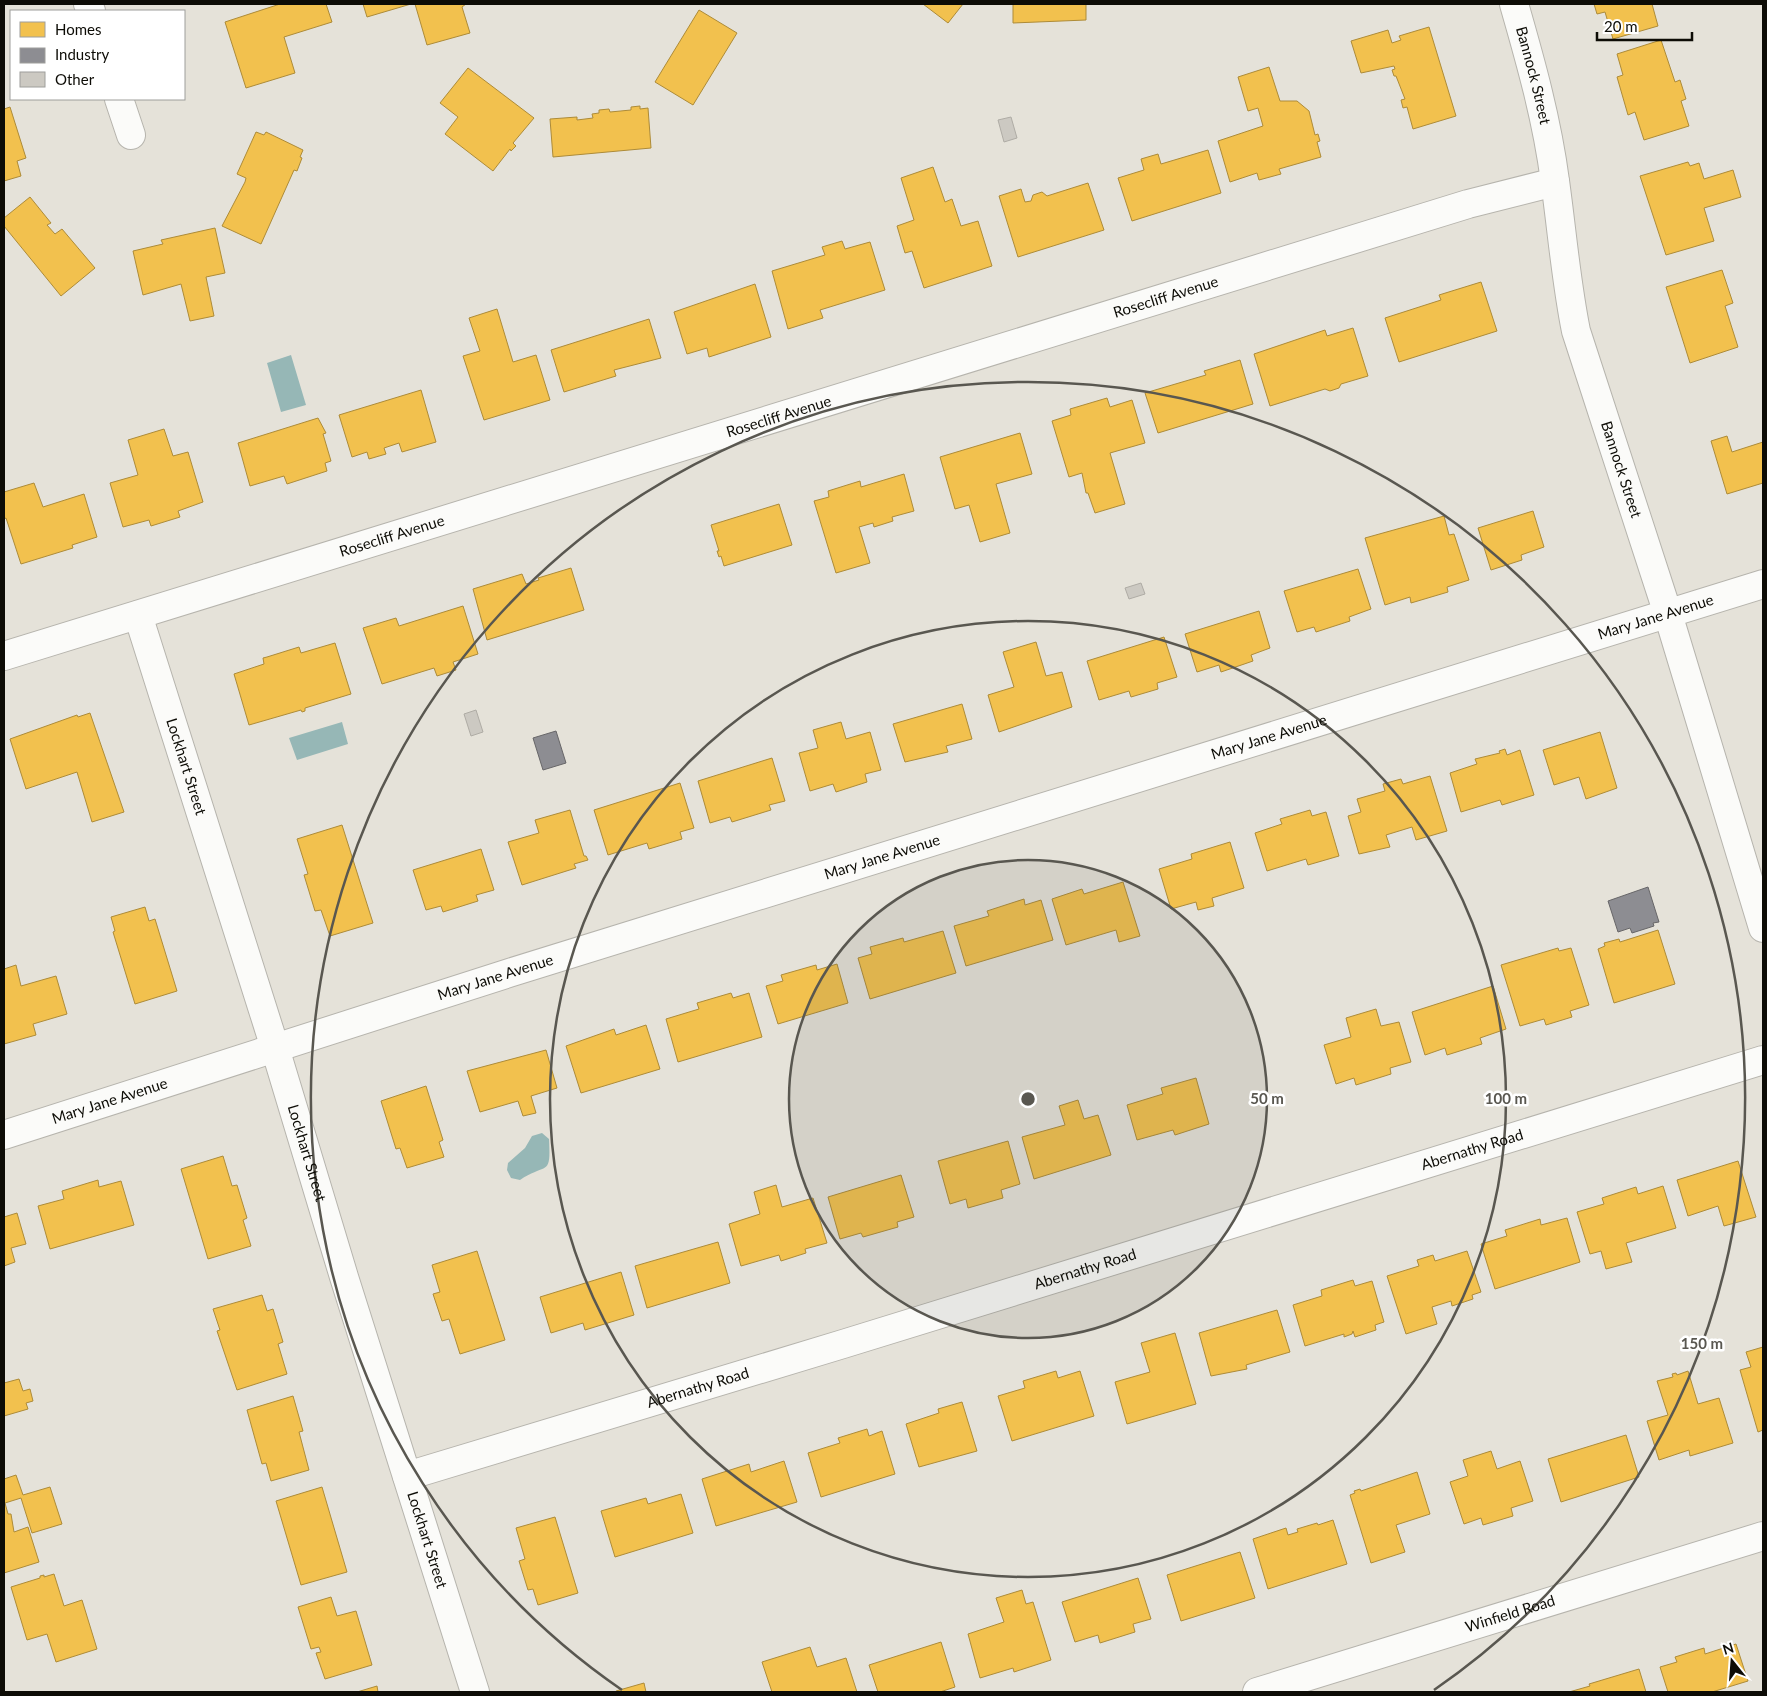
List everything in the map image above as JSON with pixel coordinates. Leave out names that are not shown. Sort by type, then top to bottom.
[{"type":"street","name":"Bannock Street","points":[[1514,4],[1542,103],[1556,182],[1570,301],[1576,331],[1668,614],[1763,928]]},
{"type":"street","points":[[119,100],[130,135]]},
{"type":"street","name":"Rosecliff Avenue","points":[[4,656],[1468,204],[1556,182]]},
{"type":"street","name":"Mary Jane Avenue","points":[[4,1135],[527,968],[1763,584]]},
{"type":"street","name":"Lockhart Street","points":[[138,614],[276,1048],[475,1692]]},
{"type":"street","name":"Abernathy Road","points":[[407,1476],[843,1344],[1763,1060]]},
{"type":"street","name":"Winfield Road","points":[[1257,1692],[1763,1536]]},
{"type":"water","points":[[291,355],[306,405],[281,412],[267,363]]},
{"type":"water","points":[[342,722],[348,744],[297,760],[289,738]]},
{"type":"water","points":[[542,1133],[549,1139],[548,1164],[520,1180],[511,1178],[507,1170],[508,1163],[525,1148],[532,1136]]},
{"type":"building: Homes","points":[[280,4],[326,4],[332,22],[284,37],[295,73],[246,88],[225,22]]},
{"type":"building: Homes","points":[[363,4],[411,4],[367,17]]},
{"type":"building: Homes","points":[[415,4],[466,4],[462,7],[470,33],[427,45]]},
{"type":"building: Homes","points":[[923,4],[963,4],[948,23]]},
{"type":"building: Homes","points":[[1013,4],[1086,4],[1086,20],[1013,23]]},
{"type":"building: Homes","points":[[1594,4],[1652,4],[1658,26],[1613,39],[1605,12],[1597,14]]},
{"type":"building: Homes","points":[[699,10],[737,33],[693,105],[655,82]]},
{"type":"building: Homes","points":[[1429,27],[1456,116],[1413,129],[1407,107],[1403,108],[1401,100],[1405,99],[1392,70],[1395,69],[1394,66],[1361,73],[1351,41],[1388,30],[1392,43],[1401,40],[1399,36]]},
{"type":"building: Homes","points":[[1661,40],[1675,82],[1680,80],[1686,99],[1681,101],[1689,126],[1644,140],[1635,112],[1628,115],[1617,77],[1623,75],[1617,54]]},
{"type":"building: Homes","points":[[1269,67],[1280,101],[1297,101],[1309,111],[1315,135],[1318,134],[1320,141],[1317,142],[1321,157],[1279,169],[1281,174],[1259,180],[1257,173],[1230,182],[1218,141],[1263,126],[1258,108],[1248,111],[1238,77]]},
{"type":"building: Homes","points":[[468,68],[534,118],[513,143],[516,146],[511,151],[510,149],[493,171],[445,134],[458,117],[440,103]]},
{"type":"building: Homes","points":[[640,106],[640,109],[648,108],[651,148],[553,157],[550,119],[577,117],[577,120],[593,118],[592,114],[599,113],[599,110],[609,109],[610,112],[631,110],[631,107]]},
{"type":"building: Homes","points":[[10,107],[26,158],[17,161],[21,176],[4,181],[4,109]]},
{"type":"building: Homes","points":[[256,132],[264,135],[266,132],[303,150],[297,171],[294,170],[261,244],[222,226],[245,182],[246,178],[237,174]]},
{"type":"building: Homes","points":[[1208,150],[1221,193],[1132,221],[1118,178],[1144,170],[1141,159],[1158,154],[1161,164]]},
{"type":"building: Homes","points":[[1688,162],[1690,166],[1699,163],[1704,179],[1733,170],[1741,197],[1704,208],[1714,241],[1666,255],[1640,176]]},
{"type":"building: Homes","points":[[933,167],[945,202],[952,199],[961,226],[978,221],[992,266],[924,288],[912,251],[905,253],[897,226],[914,220],[901,178]]},
{"type":"building: Homes","points":[[1088,183],[1104,230],[1018,257],[999,196],[1021,189],[1025,202],[1031,201],[1033,195],[1042,192],[1047,196]]},
{"type":"building: Homes","points":[[30,197],[51,223],[47,225],[55,234],[62,229],[95,268],[61,296],[4,226],[4,218]]},
{"type":"building: Homes","points":[[215,228],[225,273],[206,277],[214,316],[190,321],[181,284],[143,295],[133,251],[163,244],[161,240]]},
{"type":"building: Homes","points":[[842,241],[845,249],[870,242],[885,290],[820,310],[823,318],[788,329],[772,271],[825,255],[822,247]]},
{"type":"building: Homes","points":[[1722,270],[1733,303],[1725,306],[1738,347],[1690,363],[1666,287]]},
{"type":"building: Homes","points":[[1481,282],[1497,331],[1399,362],[1385,318],[1441,300],[1439,295]]},
{"type":"building: Homes","points":[[755,284],[771,337],[709,357],[707,348],[687,354],[674,312]]},
{"type":"building: Homes","points":[[497,309],[513,362],[536,355],[550,400],[484,420],[463,356],[480,351],[469,318]]},
{"type":"building: Homes","points":[[649,319],[661,358],[614,370],[616,376],[564,392],[551,350]]},
{"type":"building: Homes","points":[[1353,328],[1368,376],[1341,384],[1339,388],[1330,391],[1325,389],[1270,406],[1254,354],[1325,330],[1327,336]]},
{"type":"building: Homes","points":[[1240,360],[1253,404],[1158,433],[1145,393],[1206,375],[1204,371]]},
{"type":"building: Homes","points":[[421,390],[436,442],[402,452],[399,443],[384,448],[386,454],[369,459],[367,452],[352,457],[339,415]]},
{"type":"building: Homes","points":[[1107,398],[1110,407],[1132,400],[1145,443],[1110,453],[1125,504],[1095,513],[1088,493],[1086,493],[1082,473],[1069,477],[1052,421],[1071,415],[1070,409]]},
{"type":"building: Homes","points":[[318,418],[326,433],[323,434],[331,461],[325,463],[327,471],[287,484],[284,476],[250,486],[238,443]]},
{"type":"building: Homes","points":[[164,429],[173,456],[188,452],[203,502],[178,511],[180,517],[151,526],[149,520],[123,527],[110,483],[138,475],[128,440]]},
{"type":"building: Homes","points":[[1020,433],[1032,474],[996,484],[1010,533],[980,542],[969,505],[955,509],[940,457]]},
{"type":"building: Homes","points":[[1727,436],[1732,452],[1763,442],[1763,483],[1727,494],[1711,441]]},
{"type":"building: Homes","points":[[904,474],[914,511],[892,517],[893,521],[874,527],[873,523],[859,527],[870,563],[836,573],[814,501],[829,497],[828,491],[860,481],[861,487]]},
{"type":"building: Homes","points":[[34,483],[43,507],[84,494],[97,537],[72,545],[73,548],[21,564],[6,518],[4,519],[4,492]]},
{"type":"building: Homes","points":[[779,504],[792,545],[724,566],[721,556],[719,557],[717,551],[719,551],[711,525]]},
{"type":"building: Homes","points":[[1533,511],[1544,547],[1521,555],[1522,560],[1491,570],[1478,528]]},
{"type":"building: Homes","points":[[1444,516],[1449,535],[1454,534],[1469,580],[1447,587],[1448,592],[1411,603],[1410,597],[1385,605],[1365,538]]},
{"type":"building: Homes","points":[[571,568],[584,610],[487,640],[473,589],[522,574],[526,584],[539,580],[538,578]]},
{"type":"building: Homes","points":[[1358,569],[1371,609],[1349,617],[1350,621],[1316,632],[1314,627],[1297,632],[1284,591]]},
{"type":"building: Homes","points":[[463,606],[478,654],[453,662],[456,670],[437,676],[434,668],[382,684],[363,628],[396,618],[399,626]]},
{"type":"building: Homes","points":[[1259,611],[1270,648],[1251,655],[1253,661],[1221,672],[1219,665],[1197,672],[1185,634]]},
{"type":"building: Homes","points":[[1164,637],[1177,677],[1157,683],[1158,689],[1131,697],[1129,691],[1099,700],[1087,661]]},
{"type":"building: Homes","points":[[1036,642],[1046,676],[1062,672],[1072,707],[999,732],[988,695],[1014,687],[1003,652]]},
{"type":"building: Homes","points":[[335,643],[351,694],[305,708],[305,711],[302,712],[301,710],[249,725],[234,674],[264,664],[263,658],[299,647],[301,653]]},
{"type":"building: Homes","points":[[962,704],[972,739],[946,746],[948,752],[905,762],[893,724]]},
{"type":"building: Homes","points":[[90,713],[124,812],[92,822],[77,772],[26,789],[10,739],[77,715],[78,717]]},
{"type":"building: Homes","points":[[841,722],[846,739],[870,732],[881,770],[865,774],[867,782],[836,792],[833,784],[810,791],[799,753],[818,748],[813,730]]},
{"type":"building: Homes","points":[[1600,732],[1617,788],[1586,799],[1579,777],[1554,785],[1543,750]]},
{"type":"building: Homes","points":[[1505,749],[1507,755],[1520,750],[1534,795],[1502,805],[1500,800],[1461,812],[1450,773],[1477,764],[1475,759],[1500,753],[1499,751]]},
{"type":"building: Homes","points":[[772,758],[785,801],[769,805],[771,810],[732,822],[730,817],[710,823],[698,781]]},
{"type":"building: Homes","points":[[1430,776],[1447,831],[1416,840],[1412,827],[1386,835],[1390,847],[1359,854],[1348,816],[1361,812],[1357,799],[1385,791],[1383,784],[1401,779],[1403,784]]},
{"type":"building: Homes","points":[[680,783],[694,828],[680,832],[682,839],[649,849],[647,843],[608,855],[594,810]]},
{"type":"building: Homes","points":[[570,810],[584,856],[588,860],[574,864],[576,868],[522,885],[508,842],[539,833],[535,820]]},
{"type":"building: Homes","points":[[1310,810],[1312,816],[1326,812],[1339,856],[1308,865],[1306,859],[1267,871],[1255,833],[1282,824],[1280,819]]},
{"type":"building: Homes","points":[[342,825],[373,923],[330,936],[321,910],[315,911],[304,875],[308,874],[297,839]]},
{"type":"building: Homes","points":[[1230,842],[1244,888],[1212,898],[1214,906],[1198,910],[1196,902],[1171,909],[1159,869],[1192,859],[1191,854]]},
{"type":"building: Homes","points":[[481,849],[494,890],[476,895],[478,901],[443,912],[441,906],[426,910],[413,870]]},
{"type":"building: Homes","points":[[1123,882],[1140,936],[1119,942],[1116,930],[1066,945],[1052,899],[1082,889],[1084,894]]},
{"type":"building: Homes","points":[[1024,899],[1025,905],[1041,900],[1053,940],[966,966],[954,926],[989,916],[987,911]]},
{"type":"building: Homes","points":[[145,907],[149,921],[155,919],[177,991],[135,1004],[113,932],[115,931],[111,917]]},
{"type":"building: Homes","points":[[1658,930],[1675,984],[1614,1003],[1598,949],[1605,946],[1604,943],[1619,939],[1620,942]]},
{"type":"building: Homes","points":[[943,931],[956,973],[870,999],[858,958],[872,954],[870,947],[903,938],[904,942]]},
{"type":"building: Homes","points":[[1558,948],[1559,951],[1571,948],[1589,1005],[1570,1011],[1572,1017],[1546,1025],[1544,1019],[1520,1026],[1501,965]]},
{"type":"building: Homes","points":[[837,964],[848,1003],[778,1024],[766,986],[783,981],[781,975],[816,965],[817,970]]},
{"type":"building: Homes","points":[[16,965],[21,986],[56,976],[67,1014],[33,1024],[36,1035],[4,1044],[4,969]]},
{"type":"building: Homes","points":[[1493,986],[1506,1029],[1480,1038],[1482,1044],[1447,1055],[1445,1048],[1425,1055],[1412,1012]]},
{"type":"building: Homes","points":[[731,993],[733,998],[749,993],[762,1037],[678,1062],[666,1019],[699,1009],[697,1003]]},
{"type":"building: Homes","points":[[1376,1009],[1381,1026],[1399,1022],[1411,1062],[1390,1068],[1391,1074],[1356,1085],[1354,1078],[1336,1084],[1324,1045],[1351,1037],[1346,1018]]},
{"type":"building: Homes","points":[[646,1025],[660,1069],[581,1093],[566,1046],[614,1029],[616,1035]]},
{"type":"building: Homes","points":[[546,1050],[557,1088],[531,1096],[536,1113],[523,1116],[518,1101],[480,1112],[467,1071]]},
{"type":"building: Homes","points":[[1196,1078],[1209,1124],[1175,1135],[1173,1130],[1137,1140],[1127,1105],[1163,1094],[1161,1088]]},
{"type":"building: Homes","points":[[426,1086],[443,1140],[439,1142],[444,1157],[407,1168],[400,1148],[396,1149],[381,1101]]},
{"type":"building: Homes","points":[[1078,1100],[1084,1119],[1098,1115],[1111,1155],[1034,1179],[1022,1137],[1065,1125],[1059,1106]]},
{"type":"building: Homes","points":[[1008,1141],[1020,1184],[1001,1190],[1003,1198],[968,1208],[966,1199],[950,1204],[938,1161]]},
{"type":"building: Homes","points":[[223,1156],[232,1186],[237,1185],[247,1218],[243,1220],[251,1246],[208,1259],[181,1169]]},
{"type":"building: Homes","points":[[1738,1161],[1756,1217],[1724,1226],[1718,1206],[1688,1216],[1677,1180]]},
{"type":"building: Homes","points":[[901,1175],[914,1217],[897,1222],[898,1227],[863,1237],[861,1233],[840,1239],[828,1197]]},
{"type":"building: Homes","points":[[98,1180],[99,1187],[121,1181],[134,1225],[50,1249],[38,1206],[64,1199],[62,1191]]},
{"type":"building: Homes","points":[[776,1185],[782,1207],[813,1198],[827,1243],[805,1249],[806,1253],[781,1261],[779,1255],[741,1266],[729,1224],[760,1214],[754,1192]]},
{"type":"building: Homes","points":[[1663,1186],[1676,1228],[1626,1243],[1632,1262],[1606,1269],[1601,1251],[1590,1254],[1577,1212],[1604,1204],[1602,1198],[1636,1187],[1638,1194]]},
{"type":"building: Homes","points":[[17,1213],[26,1244],[11,1248],[15,1262],[4,1266],[4,1217]]},
{"type":"building: Homes","points":[[1567,1218],[1580,1262],[1495,1289],[1481,1244],[1507,1236],[1505,1230],[1540,1219],[1541,1225]]},
{"type":"building: Homes","points":[[718,1242],[730,1283],[647,1308],[635,1266]]},
{"type":"building: Homes","points":[[477,1251],[505,1340],[460,1354],[449,1319],[442,1321],[433,1294],[440,1292],[432,1265]]},
{"type":"building: Homes","points":[[1467,1251],[1481,1292],[1472,1295],[1473,1299],[1452,1306],[1451,1301],[1432,1307],[1437,1324],[1406,1334],[1387,1276],[1419,1266],[1417,1260],[1433,1255],[1435,1261]]},
{"type":"building: Homes","points":[[621,1272],[634,1315],[585,1330],[583,1323],[551,1333],[540,1297]]},
{"type":"building: Homes","points":[[1353,1280],[1355,1286],[1372,1281],[1384,1322],[1375,1325],[1376,1330],[1355,1337],[1353,1331],[1352,1334],[1344,1337],[1344,1334],[1305,1346],[1293,1305],[1322,1296],[1321,1290]]},
{"type":"building: Homes","points":[[262,1295],[267,1311],[273,1309],[283,1342],[278,1344],[287,1374],[237,1390],[217,1331],[220,1330],[213,1309]]},
{"type":"building: Homes","points":[[1277,1310],[1290,1352],[1246,1365],[1247,1369],[1211,1376],[1199,1333]]},
{"type":"building: Homes","points":[[1175,1333],[1196,1404],[1127,1424],[1115,1382],[1150,1372],[1141,1343]]},
{"type":"building: Homes","points":[[1763,1347],[1763,1430],[1758,1432],[1740,1370],[1751,1367],[1746,1352]]},
{"type":"building: Homes","points":[[1056,1371],[1058,1378],[1080,1371],[1094,1416],[1012,1441],[998,1396],[1025,1388],[1023,1381]]},
{"type":"building: Homes","points":[[1688,1371],[1698,1404],[1719,1398],[1733,1443],[1690,1456],[1689,1450],[1659,1460],[1647,1421],[1668,1415],[1657,1381],[1673,1377],[1672,1374],[1676,1373],[1677,1375]]},
{"type":"building: Homes","points":[[19,1379],[23,1391],[30,1389],[33,1401],[26,1403],[28,1409],[4,1416],[4,1383]]},
{"type":"building: Homes","points":[[293,1396],[303,1431],[299,1432],[309,1470],[271,1481],[266,1463],[262,1464],[247,1410]]},
{"type":"building: Homes","points":[[962,1402],[977,1451],[919,1467],[906,1424],[939,1413],[938,1409]]},
{"type":"building: Homes","points":[[867,1429],[869,1436],[882,1431],[895,1474],[821,1497],[808,1453],[840,1443],[838,1438]]},
{"type":"building: Homes","points":[[1626,1435],[1639,1477],[1561,1502],[1548,1459]]},
{"type":"building: Homes","points":[[1491,1451],[1497,1469],[1520,1461],[1533,1501],[1511,1508],[1513,1516],[1483,1525],[1481,1518],[1464,1524],[1450,1482],[1468,1476],[1463,1460]]},
{"type":"building: Homes","points":[[784,1461],[797,1502],[716,1526],[702,1479],[749,1464],[751,1472]]},
{"type":"building: Homes","points":[[1417,1472],[1430,1514],[1396,1525],[1405,1552],[1371,1563],[1350,1495],[1355,1493],[1354,1491],[1360,1489],[1361,1491]]},
{"type":"building: Homes","points":[[16,1475],[23,1495],[50,1487],[62,1524],[32,1533],[21,1498],[5,1503],[8,1514],[11,1514],[14,1532],[28,1527],[39,1562],[4,1573],[4,1479]]},
{"type":"building: Homes","points":[[322,1487],[347,1572],[301,1585],[276,1501]]},
{"type":"building: Homes","points":[[681,1494],[693,1533],[615,1557],[601,1511],[646,1498],[648,1504]]},
{"type":"building: Homes","points":[[555,1517],[578,1593],[538,1605],[533,1589],[528,1590],[519,1561],[525,1559],[516,1528]]},
{"type":"building: Homes","points":[[1333,1520],[1347,1564],[1268,1589],[1253,1539],[1286,1528],[1288,1535],[1298,1532],[1297,1529]]},
{"type":"building: Homes","points":[[1240,1552],[1255,1598],[1181,1621],[1167,1575]]},
{"type":"building: Homes","points":[[54,1574],[64,1606],[82,1600],[97,1649],[56,1662],[47,1634],[27,1640],[11,1587],[40,1578],[40,1576],[44,1575],[44,1577]]},
{"type":"building: Homes","points":[[1138,1578],[1151,1619],[1133,1624],[1135,1632],[1100,1643],[1098,1635],[1075,1642],[1062,1602]]},
{"type":"building: Homes","points":[[1022,1590],[1026,1604],[1033,1602],[1051,1660],[1014,1672],[1013,1668],[980,1678],[968,1634],[1004,1622],[996,1598]]},
{"type":"building: Homes","points":[[331,1597],[337,1616],[356,1611],[372,1665],[325,1679],[316,1653],[321,1652],[319,1647],[311,1649],[298,1607]]},
{"type":"building: Homes","points":[[941,1642],[955,1687],[940,1692],[878,1692],[869,1665]]},
{"type":"building: Homes","points":[[1736,1644],[1748,1681],[1712,1692],[1668,1692],[1660,1667],[1677,1662],[1675,1657],[1704,1648],[1705,1654]]},
{"type":"building: Homes","points":[[810,1647],[817,1667],[846,1658],[857,1692],[772,1692],[762,1662]]},
{"type":"building: Homes","points":[[1639,1669],[1646,1692],[1569,1692],[1590,1686],[1589,1684]]},
{"type":"building: Homes","points":[[644,1683],[646,1692],[615,1692],[616,1691]]},
{"type":"building: Homes","points":[[377,1686],[378,1692],[357,1692]]},
{"type":"building: Industry","points":[[556,731],[566,763],[543,770],[533,738]]},
{"type":"building: Industry","points":[[1648,887],[1659,922],[1653,923],[1654,926],[1632,933],[1630,928],[1618,932],[1608,901]]},
{"type":"building: Other","points":[[1011,117],[1017,138],[1004,142],[998,120]]},
{"type":"building: Other","points":[[1141,583],[1145,594],[1129,599],[1125,588]]},
{"type":"building: Other","points":[[476,710],[483,732],[471,736],[464,714]]}]
